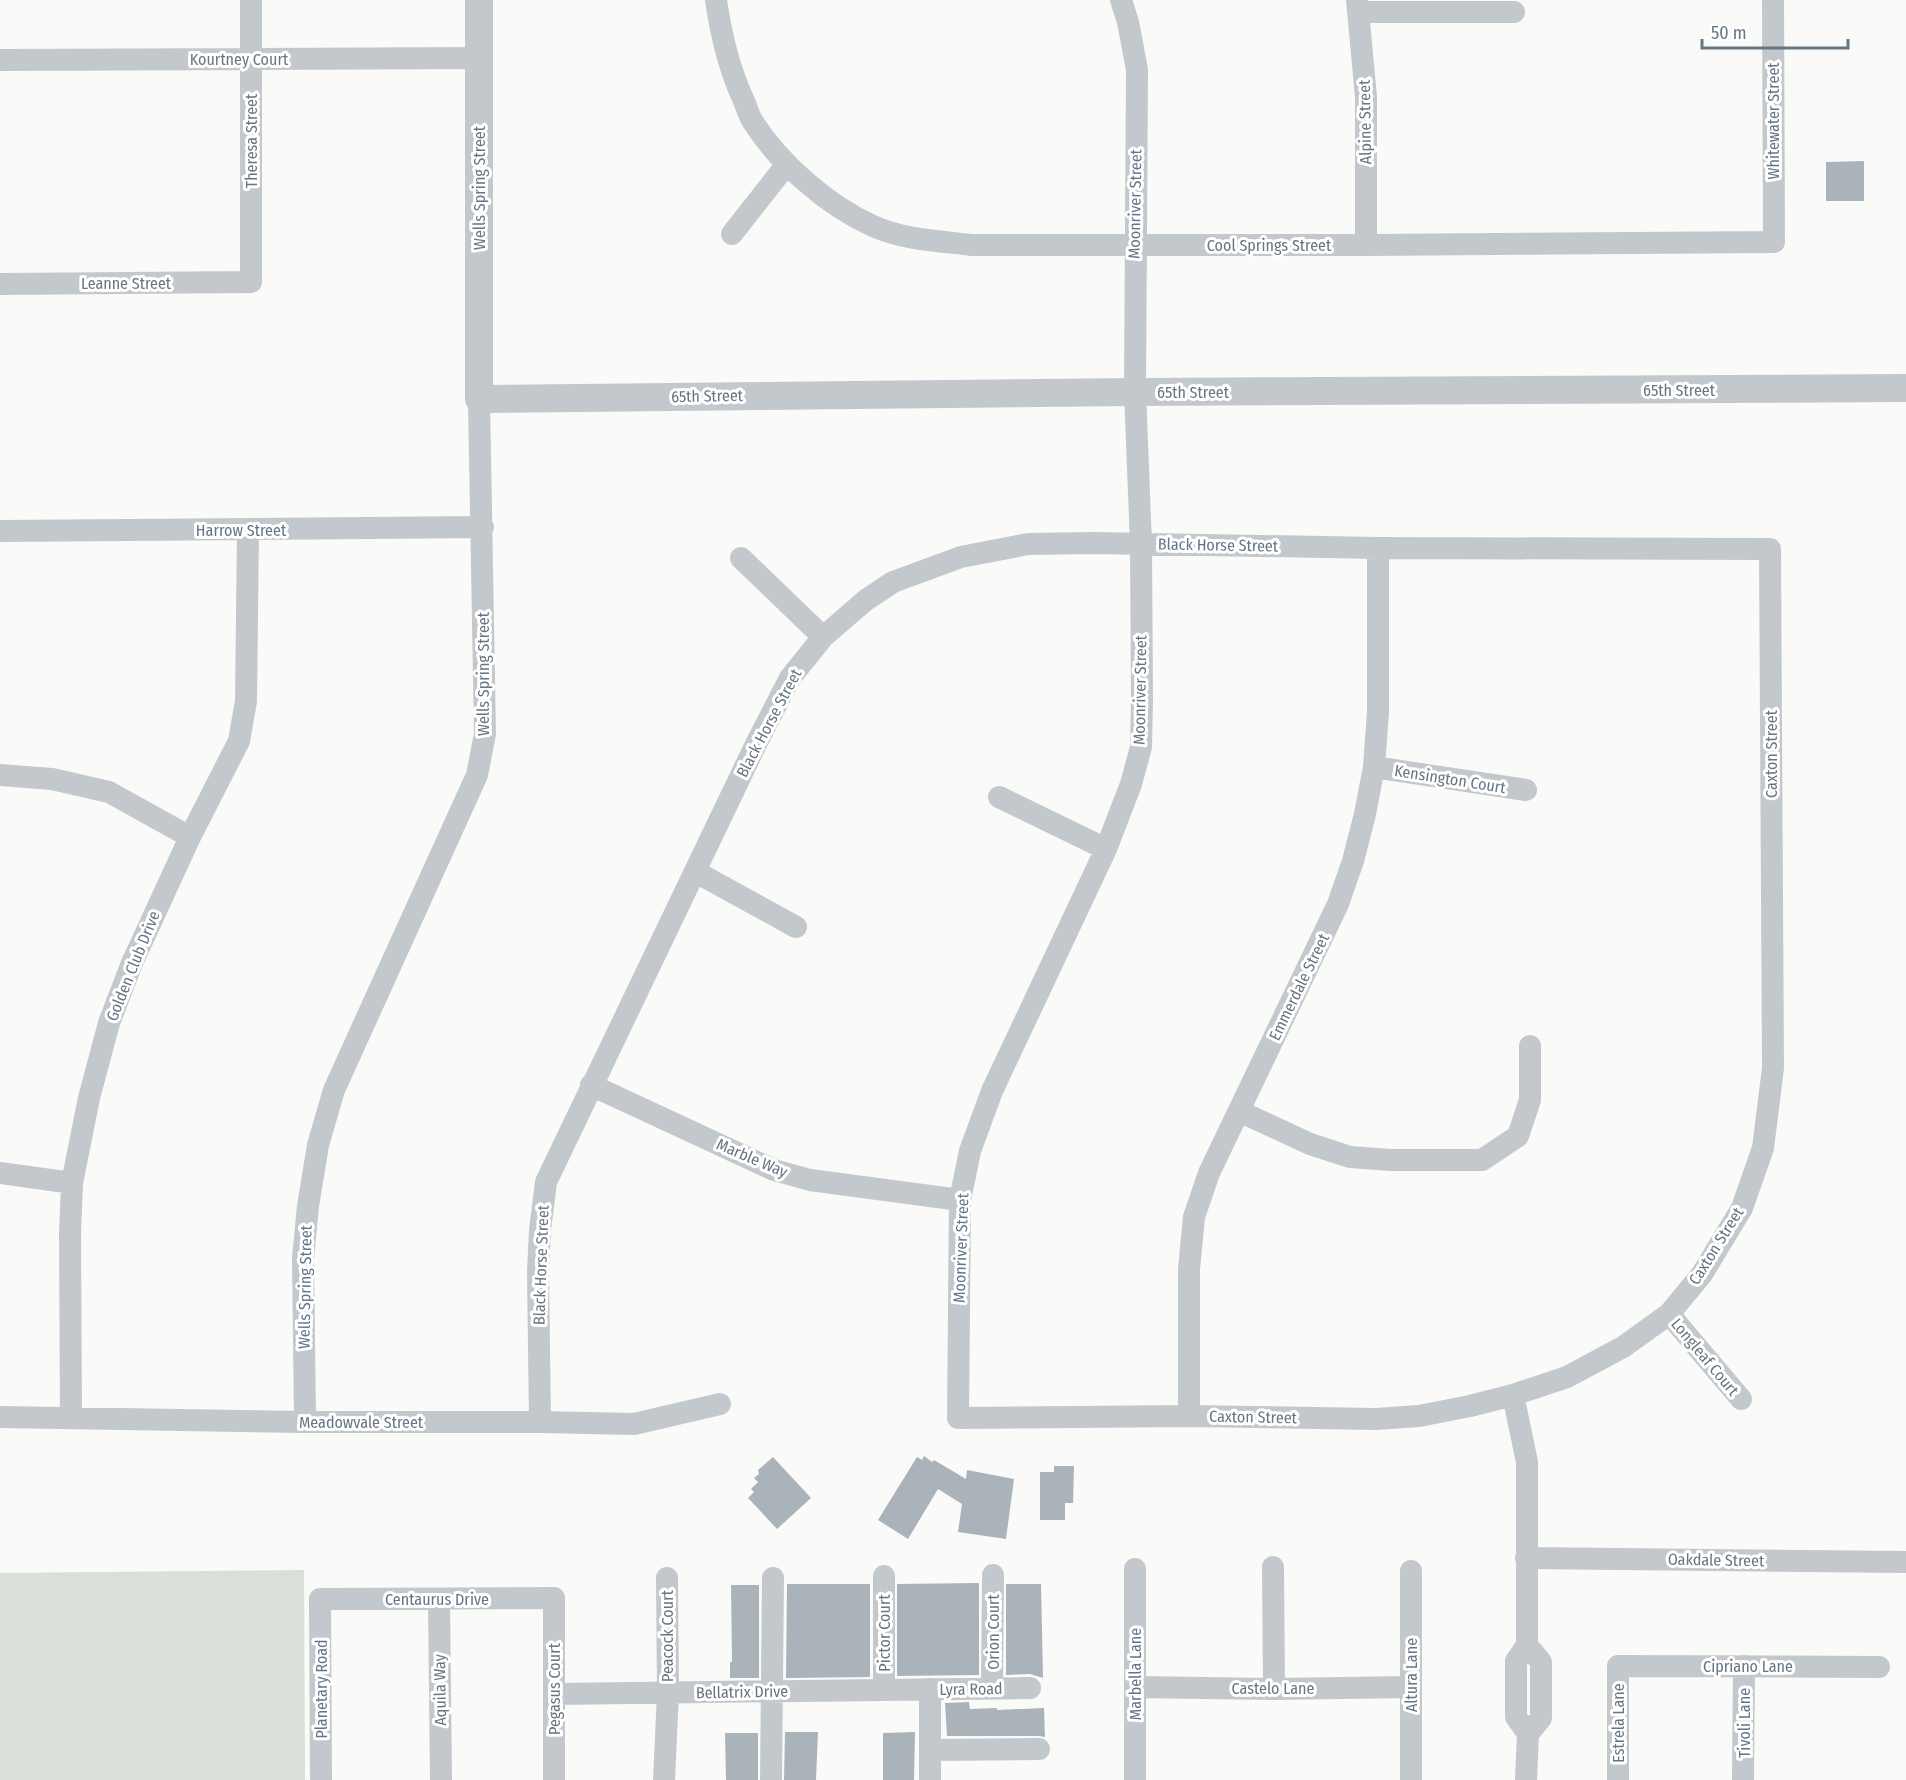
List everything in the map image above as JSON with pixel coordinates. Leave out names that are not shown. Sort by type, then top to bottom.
[{"type":"street","name":"Theresa Street","points":[[251,0],[251,282]]},
{"type":"street","name":"Wells Spring Street","points":[[305,1422],[303,1258],[308,1206],[318,1145],[334,1090],[477,775],[485,734],[479,399],[479,0]]},
{"type":"street","name":"Cool Springs Street","points":[[716,0],[721,34],[734,79],[753,122],[787,164],[839,207],[874,227],[917,239],[972,245],[1774,242]]},
{"type":"street","name":"Moonriver Street","points":[[958,1418],[960,1200],[970,1151],[992,1091],[1106,849],[1131,784],[1141,747],[1142,544],[1135,392],[1137,70],[1128,22],[1121,0]]},
{"type":"street","name":"Whitewater Street","points":[[1773,0],[1774,242]]},
{"type":"street","points":[[1358,6],[1514,12]]},
{"type":"street","name":"Alpine Street","points":[[1358,6],[1366,98],[1366,245]]},
{"type":"street","name":"Kourtney Court","points":[[0,60],[479,58]]},
{"type":"street","points":[[732,234],[787,164]]},
{"type":"street","name":"Leanne Street","points":[[0,284],[251,282]]},
{"type":"street","name":"65th Street","points":[[479,399],[1135,392],[1906,388]]},
{"type":"street","name":"Harrow Street","points":[[0,531],[483,527]]},
{"type":"street","name":"Golden Club Drive","points":[[71,1418],[69,1234],[72,1183],[89,1098],[109,1023],[132,963],[190,837],[239,741],[246,700],[248,530]]},
{"type":"street","name":"Black Horse Street","points":[[540,1422],[538,1272],[546,1182],[756,744],[790,678],[823,637],[866,600],[893,582],[961,557],[1028,544],[1770,549]]},
{"type":"street","name":"Emmerdale Street","points":[[1189,1416],[1188,1269],[1194,1217],[1209,1173],[1338,904],[1365,814],[1374,767],[1378,712],[1378,548]]},
{"type":"street","name":"Caxton Street","points":[[958,1418],[1189,1416],[1376,1419],[1419,1416],[1513,1395],[1576,1372],[1623,1347],[1669,1314],[1702,1274],[1742,1208],[1763,1148],[1773,1068],[1770,549]]},
{"type":"street","points":[[741,558],[823,637]]},
{"type":"street","name":"Kensington Court","points":[[1374,767],[1526,790]]},
{"type":"street","points":[[0,775],[52,779],[109,792],[190,837]]},
{"type":"street","points":[[999,797],[1106,849]]},
{"type":"street","points":[[696,872],[795,927]]},
{"type":"street","points":[[1239,1111],[1310,1144],[1350,1157],[1391,1160],[1482,1160],[1518,1136],[1530,1100],[1530,1046]]},
{"type":"street","name":"Marble Way","points":[[591,1085],[774,1170],[810,1180],[960,1200]]},
{"type":"street","points":[[0,1173],[72,1183]]},
{"type":"street","name":"Longleaf Court","points":[[1669,1314],[1741,1399]]},
{"type":"street","points":[[1513,1395],[1527,1462],[1527,1645],[1516,1661],[1516,1717],[1528,1734]]},
{"type":"street","name":"Meadowvale Street","points":[[0,1417],[634,1424],[720,1404]]},
{"type":"street","name":"Oakdale Street","points":[[1526,1558],[1906,1562]]},
{"type":"street","points":[[1273,1567],[1274,1689]]},
{"type":"street","name":"Marbella Lane","points":[[1135,1569],[1135,1780]]},
{"type":"street","name":"Altura Lane","points":[[1411,1571],[1411,1780]]},
{"type":"street","name":"Orion Court","points":[[992,1689],[993,1575]]},
{"type":"street","name":"Pictor Court","points":[[884,1576],[884,1690]]},
{"type":"street","name":"Peacock Court","points":[[664,1780],[668,1693],[667,1578]]},
{"type":"street","points":[[771,1780],[773,1578]]},
{"type":"street","name":"Centaurus Drive","points":[[320,1599],[554,1598]]},
{"type":"street","name":"Pegasus Court","points":[[554,1598],[554,1780]]},
{"type":"street","name":"Planetary Road","points":[[320,1599],[321,1780]]},
{"type":"street","name":"Aquila Way","points":[[439,1599],[441,1780]]},
{"type":"street","points":[[1526,1780],[1528,1734],[1541,1718],[1541,1662],[1527,1645]]},
{"type":"street","name":"Cipriano Lane","points":[[1618,1666],[1879,1667]]},
{"type":"street","name":"Estrela Lane","points":[[1618,1666],[1618,1780]]},
{"type":"street","name":"Tivoli Lane","points":[[1743,1780],[1744,1666]]},
{"type":"street","name":"Castelo Lane","points":[[1135,1687],[1274,1689],[1411,1687]]},
{"type":"street","name":"Lyra Road","points":[[930,1780],[930,1689],[1030,1688]]},
{"type":"street","name":"Bellatrix Drive","points":[[554,1694],[930,1689]]},
{"type":"street","points":[[1516,1694],[1541,1693]]},
{"type":"street","points":[[930,1750],[1038,1749]]},
{"type":"shaded area","points":[[304,1570],[305,1780],[0,1780],[0,1573]]},
{"type":"building","points":[[1864,161],[1864,201],[1826,201],[1826,162]]},
{"type":"building","points":[[924,1456],[966,1479],[967,1470],[1014,1479],[1006,1539],[958,1532],[962,1504],[938,1489],[908,1539],[878,1520],[917,1457],[922,1460]]},
{"type":"building","points":[[773,1457],[811,1498],[777,1529],[748,1498],[754,1492],[751,1489],[758,1482],[754,1478],[759,1474],[758,1470]]},
{"type":"building","points":[[1054,1466],[1074,1466],[1073,1503],[1065,1503],[1065,1520],[1040,1520],[1040,1472],[1054,1472]]},
{"type":"building","points":[[979,1583],[979,1675],[897,1676],[897,1584]]},
{"type":"building","points":[[787,1584],[870,1584],[870,1677],[786,1678]]},
{"type":"building","points":[[1006,1584],[1041,1584],[1043,1678],[1030,1674],[1006,1675]]},
{"type":"building","points":[[731,1585],[759,1585],[759,1678],[730,1678],[730,1662],[732,1662]]},
{"type":"building","points":[[969,1702],[970,1709],[1044,1708],[1045,1737],[947,1736],[945,1703]]},
{"type":"building","points":[[785,1732],[818,1732],[816,1780],[784,1780]]},
{"type":"building","points":[[915,1732],[914,1780],[883,1780],[883,1733]]},
{"type":"building","points":[[725,1733],[758,1733],[758,1780],[726,1780]]}]
